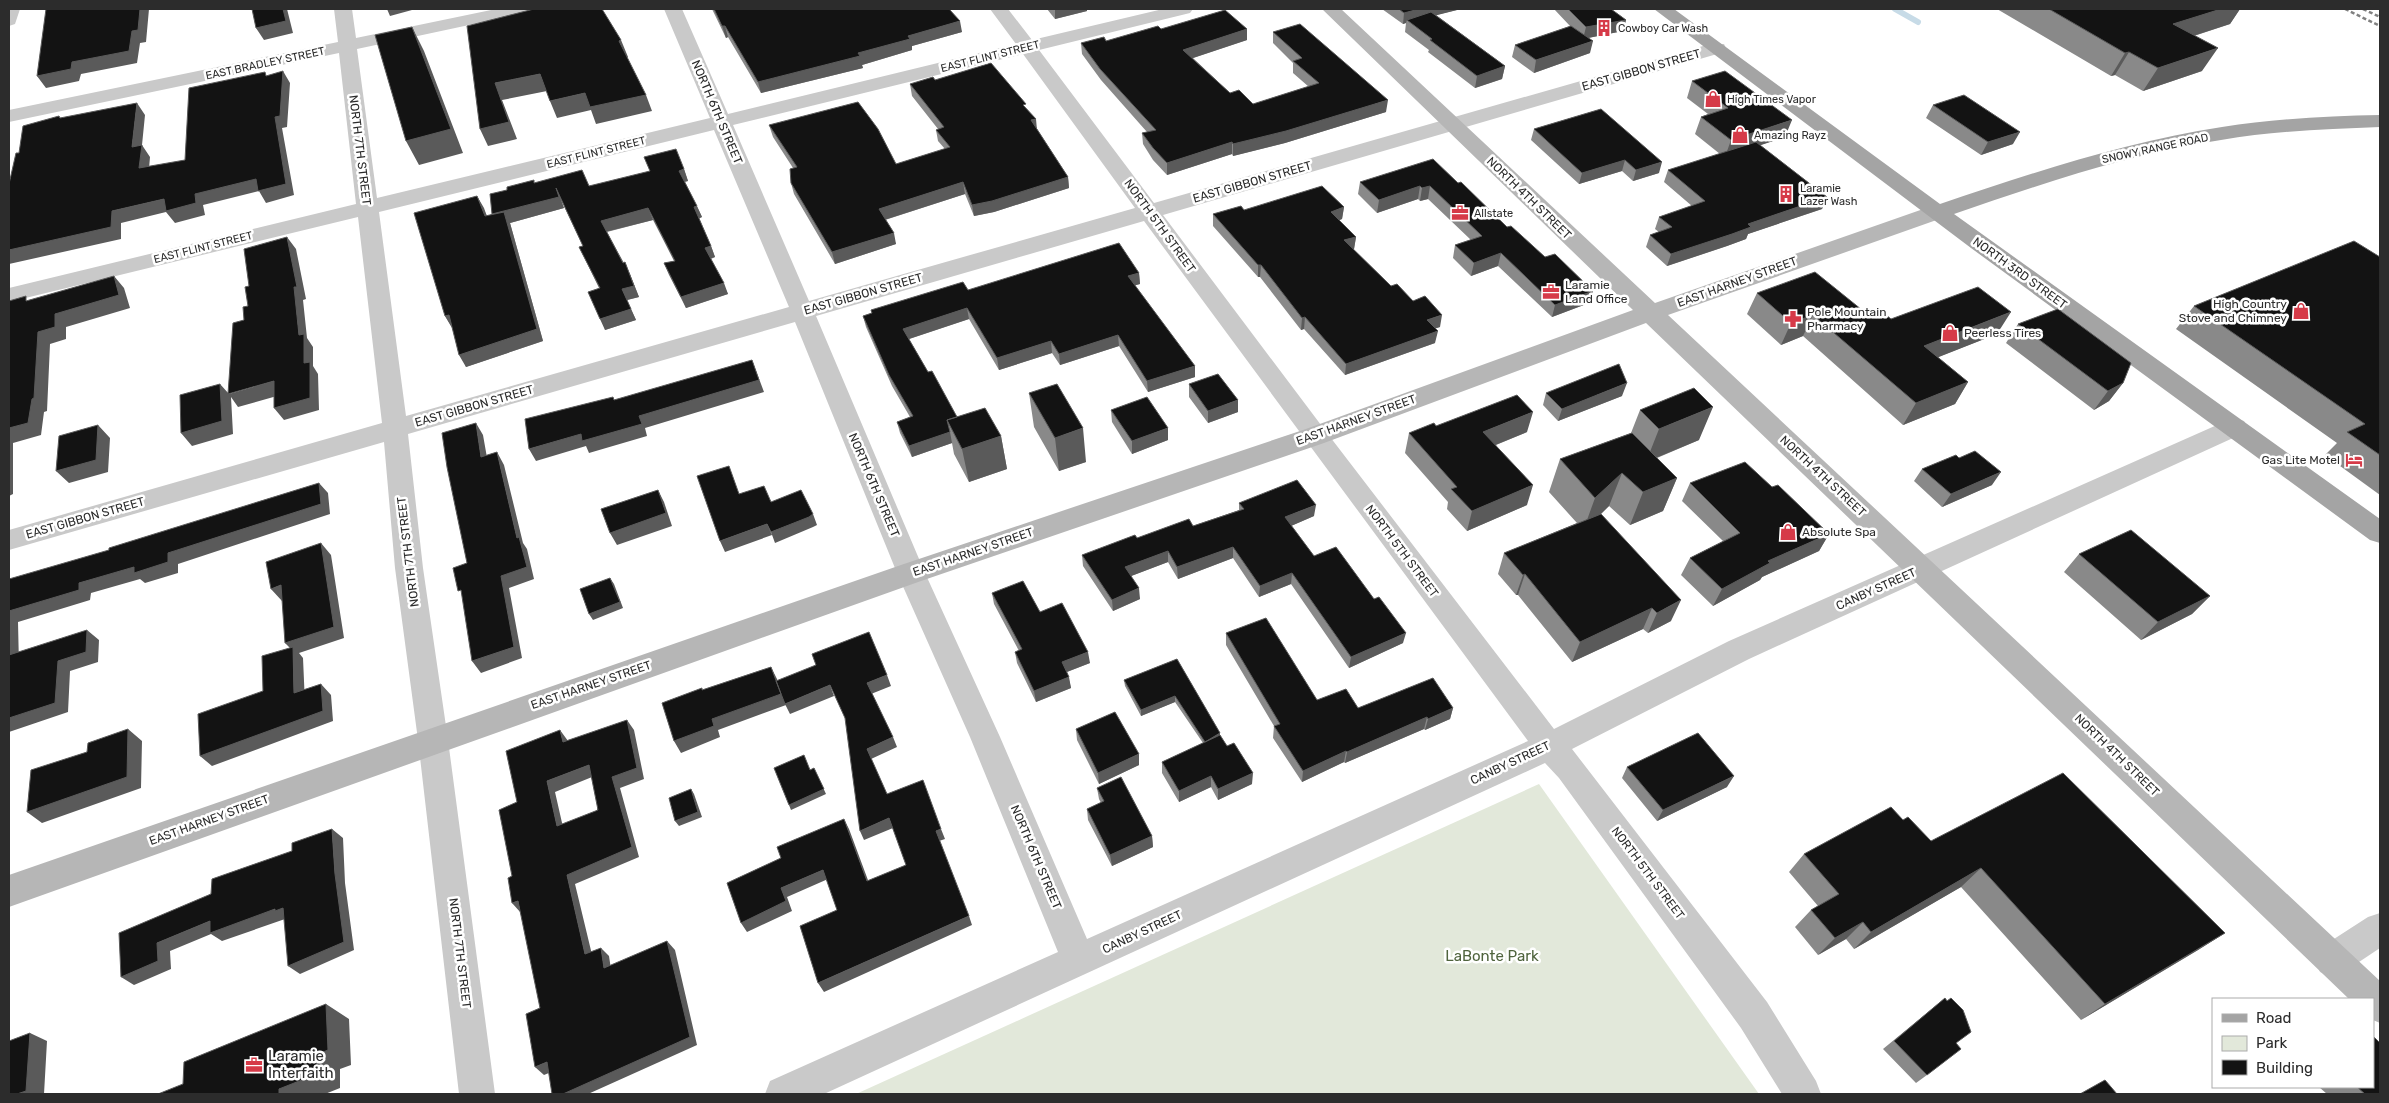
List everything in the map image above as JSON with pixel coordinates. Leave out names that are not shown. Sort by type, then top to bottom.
[{"type":"main road","name":"NORTH 4TH STREET","points":[[1331,9],[2373,998]]},
{"type":"main road","name":"NORTH 3RD STREET","points":[[1663,9],[1938,212],[2380,533]]},
{"type":"main road","name":"SNOWY RANGE ROAD","points":[[1938,212],[2060,171],[2166,145],[2263,128],[2380,121]]},
{"type":"main road","name":"EAST HARNEY STREET","points":[[9,891],[911,573],[1315,436],[1649,313],[1938,212]]},
{"type":"street","points":[[9,20],[11,9]]},
{"type":"street","name":"NORTH 7TH STREET","points":[[343,9],[395,428],[409,568],[433,740],[477,1094]]},
{"type":"street","name":"EAST BRADLEY STREET","points":[[9,116],[521,9]]},
{"type":"street","name":"NORTH 6TH STREET","points":[[673,9],[911,573],[985,737],[1079,960]]},
{"type":"street","name":"NORTH 5TH STREET","points":[[999,9],[1315,436],[1550,746],[1570,768],[1754,1015],[1803,1094]]},
{"type":"street","name":"EAST FLINT STREET","points":[[9,295],[1184,9]]},
{"type":"street","name":"EAST GIBBON STREET","points":[[9,540],[1717,48]]},
{"type":"street","name":"CANBY STREET","points":[[784,1094],[1550,746],[1739,650],[2235,427]]},
{"type":"street","points":[[2332,960],[2380,929]]},
{"type":"green space","name":"LaBonte Park","points":[[1539,784],[1759,1094],[856,1094]]},
{"type":"building","points":[[46,9],[140,9],[138,30],[132,31],[129,51],[72,62],[71,69],[37,76]]},
{"type":"building","points":[[252,9],[283,9],[286,21],[256,28]]},
{"type":"building","points":[[534,9],[602,9],[621,40],[619,41],[646,95],[590,107],[585,93],[550,101],[540,74],[495,83],[509,122],[480,129],[467,26]]},
{"type":"building","points":[[714,9],[949,9],[960,21],[908,36],[910,39],[858,53],[860,56],[758,82],[725,26],[722,26]]},
{"type":"building","points":[[1399,9],[1419,9],[1404,13]]},
{"type":"building","points":[[1568,9],[1611,9],[1626,20],[1586,27]]},
{"type":"building","points":[[2049,9],[2221,9],[2173,24],[2218,48],[2158,68],[2129,52],[2125,53]]},
{"type":"building","points":[[1225,10],[1247,29],[1183,50],[1230,93],[1239,90],[1253,104],[1319,83],[1293,61],[1302,58],[1273,32],[1300,24],[1388,100],[1286,131],[1233,144],[1232,142],[1167,163],[1142,133],[1156,130],[1100,69],[1081,43],[1104,37],[1106,41],[1158,26],[1161,29]]},
{"type":"building","points":[[1431,12],[1505,66],[1477,76],[1407,20]]},
{"type":"building","points":[[1571,26],[1593,41],[1536,60],[1515,45]]},
{"type":"building","points":[[412,27],[451,129],[406,141],[375,35]]},
{"type":"building","points":[[991,63],[1026,104],[1023,105],[1036,119],[1031,120],[1068,177],[992,201],[972,205],[963,182],[879,209],[894,233],[832,252],[791,183],[790,169],[797,167],[769,125],[858,102],[878,129],[896,164],[950,147],[936,130],[944,127],[910,84],[933,77],[935,80]]},
{"type":"building","points":[[283,71],[280,116],[275,117],[286,184],[258,191],[256,179],[195,194],[196,203],[166,211],[164,199],[112,211],[111,227],[9,250],[9,184],[16,153],[19,153],[23,126],[59,116],[60,118],[137,103],[132,147],[142,145],[139,168],[185,160],[189,88],[265,72],[266,76]]},
{"type":"building","points":[[1725,71],[1792,120],[1731,140],[1701,117],[1728,108],[1692,81]]},
{"type":"building","points":[[1964,95],[2020,132],[1988,142],[1933,105]]},
{"type":"building","points":[[1601,109],[1662,162],[1636,170],[1625,160],[1582,173],[1534,129]]},
{"type":"building","points":[[1756,142],[1827,197],[1748,224],[1751,227],[1732,234],[1671,254],[1650,235],[1672,227],[1659,217],[1705,201],[1668,170]]},
{"type":"building","points":[[676,149],[684,169],[679,171],[697,206],[694,207],[711,246],[705,248],[724,283],[681,297],[664,263],[675,261],[648,208],[601,221],[623,263],[625,262],[634,286],[622,289],[631,309],[600,319],[588,292],[600,288],[579,247],[583,246],[556,188],[559,197],[492,214],[490,194],[507,190],[507,187],[534,180],[534,183],[582,170],[589,186],[650,171],[644,157]]},
{"type":"building","points":[[1433,159],[1458,183],[1461,182],[1507,227],[1511,226],[1545,257],[1555,254],[1593,291],[1555,305],[1501,253],[1474,263],[1455,245],[1482,236],[1430,186],[1422,188],[1420,186],[1379,200],[1360,182]]},
{"type":"building","points":[[1322,186],[1344,207],[1331,212],[1356,237],[1344,240],[1391,286],[1397,284],[1413,301],[1425,296],[1442,315],[1427,320],[1438,331],[1346,364],[1305,317],[1302,318],[1261,265],[1258,265],[1213,214],[1241,206],[1244,210]]},
{"type":"building","points":[[477,196],[485,216],[504,212],[537,329],[459,355],[449,315],[445,316],[414,213]]},
{"type":"building","points":[[287,237],[297,287],[294,287],[299,335],[304,334],[304,363],[310,362],[310,398],[274,408],[274,381],[228,394],[233,323],[244,320],[243,307],[248,306],[245,287],[249,286],[244,249]]},
{"type":"building","points":[[2354,241],[2380,257],[2380,455],[2347,432],[2365,424],[2194,306]]},
{"type":"building","points":[[1119,243],[1139,273],[1128,276],[1195,366],[1147,381],[1118,335],[1059,354],[1051,341],[997,358],[967,308],[903,329],[928,372],[932,371],[957,417],[947,420],[950,432],[909,446],[897,422],[913,416],[889,375],[863,316],[872,313],[871,310],[963,282],[968,290]]},
{"type":"building","points":[[1815,272],[1867,314],[1880,310],[1891,319],[1978,287],[2011,312],[1924,346],[1968,382],[1916,403],[1813,315],[1791,323],[1757,293]]},
{"type":"building","points":[[114,276],[119,295],[55,314],[55,327],[38,332],[34,398],[32,399],[28,423],[9,428],[9,301],[26,296],[26,301]]},
{"type":"building","points":[[2058,309],[2131,363],[2123,383],[2108,391],[2018,324]]},
{"type":"building","points":[[752,360],[759,380],[639,416],[642,424],[582,441],[581,434],[529,449],[525,419],[613,397],[614,400]]},
{"type":"building","points":[[1619,364],[1627,383],[1562,409],[1546,393]]},
{"type":"building","points":[[1218,374],[1238,400],[1208,411],[1189,384]]},
{"type":"building","points":[[220,384],[222,421],[181,433],[180,395]]},
{"type":"building","points":[[1057,384],[1083,428],[1055,438],[1029,393]]},
{"type":"building","points":[[1694,388],[1713,407],[1659,429],[1640,410]]},
{"type":"building","points":[[1517,395],[1533,412],[1483,432],[1533,485],[1472,511],[1451,489],[1457,487],[1409,433],[1434,423],[1436,426]]},
{"type":"building","points":[[1147,397],[1168,428],[1132,441],[1111,410]]},
{"type":"building","points":[[985,408],[1001,436],[962,449],[947,420]]},
{"type":"building","points":[[476,423],[481,457],[497,452],[517,538],[519,537],[527,567],[501,576],[514,647],[472,661],[461,590],[458,591],[453,568],[467,563],[447,467],[442,433]]},
{"type":"building","points":[[98,425],[96,460],[56,471],[59,436]]},
{"type":"building","points":[[1632,433],[1677,478],[1643,492],[1622,473],[1595,498],[1560,459]]},
{"type":"building","points":[[1975,451],[2001,472],[1951,494],[1922,469],[1956,455],[1959,458]]},
{"type":"building","points":[[1745,462],[1772,487],[1778,485],[1829,534],[1768,561],[1770,563],[1722,589],[1690,558],[1740,533],[1690,483]]},
{"type":"building","points":[[729,466],[739,494],[764,486],[771,502],[801,490],[813,514],[771,532],[767,524],[720,541],[697,476]]},
{"type":"building","points":[[1297,480],[1316,505],[1285,517],[1314,556],[1336,547],[1374,599],[1379,597],[1406,633],[1351,657],[1292,573],[1260,586],[1233,547],[1177,567],[1168,551],[1125,567],[1139,588],[1112,600],[1082,555],[1135,535],[1137,538],[1189,519],[1193,526],[1244,509],[1239,503]]},
{"type":"building","points":[[319,483],[321,504],[168,553],[168,562],[134,573],[134,567],[79,583],[79,590],[9,611],[9,579],[109,550],[109,548]]},
{"type":"building","points":[[658,490],[666,513],[610,533],[601,509]]},
{"type":"building","points":[[1601,514],[1681,600],[1657,613],[1652,608],[1580,642],[1525,574],[1523,575],[1504,553]]},
{"type":"building","points":[[2131,530],[2210,596],[2158,622],[2079,554]]},
{"type":"building","points":[[321,543],[334,627],[285,643],[281,585],[271,589],[266,562]]},
{"type":"building","points":[[610,578],[620,602],[589,614],[580,589]]},
{"type":"building","points":[[1023,581],[1040,612],[1062,603],[1088,652],[1062,662],[1069,677],[1034,691],[1015,652],[1022,649],[992,593]]},
{"type":"building","points":[[1266,618],[1317,700],[1346,689],[1358,708],[1433,678],[1453,708],[1346,751],[1303,771],[1274,726],[1280,724],[1226,633]]},
{"type":"building","points":[[87,630],[86,652],[58,661],[55,703],[9,718],[9,655]]},
{"type":"building","points":[[869,632],[887,675],[867,683],[893,737],[867,749],[887,794],[923,780],[941,829],[936,831],[969,916],[818,983],[800,926],[837,910],[823,870],[781,888],[786,901],[741,923],[727,883],[781,858],[777,847],[844,819],[867,881],[906,865],[889,818],[860,831],[845,718],[830,685],[785,704],[776,681],[816,665],[812,654]]},
{"type":"building","points":[[293,647],[294,693],[321,684],[323,711],[200,756],[198,714],[263,691],[262,656]]},
{"type":"building","points":[[1177,659],[1220,733],[1205,742],[1175,696],[1141,710],[1124,680]]},
{"type":"building","points":[[771,667],[781,694],[712,719],[714,726],[674,741],[662,703],[702,688],[702,690]]},
{"type":"building","points":[[1115,712],[1139,754],[1098,773],[1076,729]]},
{"type":"building","points":[[627,720],[637,768],[612,777],[632,847],[567,875],[585,954],[601,948],[604,968],[667,941],[690,1037],[563,1094],[552,1094],[547,1062],[535,1067],[526,1014],[540,1008],[518,901],[512,903],[508,878],[512,876],[499,810],[517,802],[506,751],[560,730],[563,742]],"holes":[[[589,765],[598,810],[557,826],[547,781]]]},
{"type":"building","points":[[128,729],[127,777],[27,812],[31,770],[87,752],[88,743]]},
{"type":"building","points":[[1698,733],[1734,776],[1663,810],[1627,767]]},
{"type":"building","points":[[1220,735],[1227,746],[1234,743],[1253,773],[1218,789],[1211,776],[1179,791],[1162,762]]},
{"type":"building","points":[[804,755],[810,770],[814,768],[824,789],[789,805],[774,768]]},
{"type":"building","points":[[2063,773],[2225,933],[2105,1004],[1981,868],[1871,932],[1863,922],[1835,938],[1811,910],[1839,894],[1804,854],[1891,807],[1903,820],[1908,817],[1931,841]]},
{"type":"building","points":[[1121,777],[1152,836],[1110,855],[1087,809],[1104,801],[1097,788]]},
{"type":"building","points":[[691,789],[698,812],[675,821],[669,798]]},
{"type":"building","points":[[332,829],[335,874],[344,942],[288,966],[283,908],[275,911],[275,909],[210,933],[210,921],[157,943],[158,961],[121,977],[119,933],[211,894],[212,879],[292,851],[292,843]]},
{"type":"building","points":[[1945,998],[1947,1001],[1951,998],[1963,1010],[1971,1032],[1956,1043],[1961,1049],[1927,1075],[1894,1041]]},
{"type":"building","points":[[326,1004],[328,1050],[316,1055],[317,1074],[279,1089],[279,1094],[158,1094],[183,1084],[184,1062]]},
{"type":"building","points":[[30,1033],[26,1091],[9,1094],[9,1041]]},
{"type":"building","points":[[2374,1037],[2380,1043],[2380,1094],[2365,1094],[2358,1088],[2374,1088]]},
{"type":"building","points":[[2105,1080],[2117,1094],[2080,1094]]},
{"type":"waterway","points":[[1895,9],[1918,22]]},
{"type":"railway","points":[[2345,9],[2380,26]]},
{"type":"railway","points":[[2363,9],[2380,17]]},
{"type":"place","name":"Cowboy Car Wash","points":[[1604,28]]},
{"type":"place","name":"High Times Vapor","points":[[1713,99]]},
{"type":"place","name":"Amazing Rayz","points":[[1740,135]]},
{"type":"place","name":"Laramie Lazer Wash","points":[[1786,194]]},
{"type":"place","name":"Allstate","points":[[1460,213]]},
{"type":"place","name":"Laramie Land Office","points":[[1551,292]]},
{"type":"place","name":"High Country Stove and Chimney","points":[[2301,311]]},
{"type":"place","name":"Pole Mountain Pharmacy","points":[[1793,319]]},
{"type":"place","name":"Peerless Tires","points":[[1950,333]]},
{"type":"place","name":"Gas Lite Motel","points":[[2354,460]]},
{"type":"place","name":"Absolute Spa","points":[[1788,532]]},
{"type":"place","name":"Laramie Interfaith","points":[[254,1065]]}]
